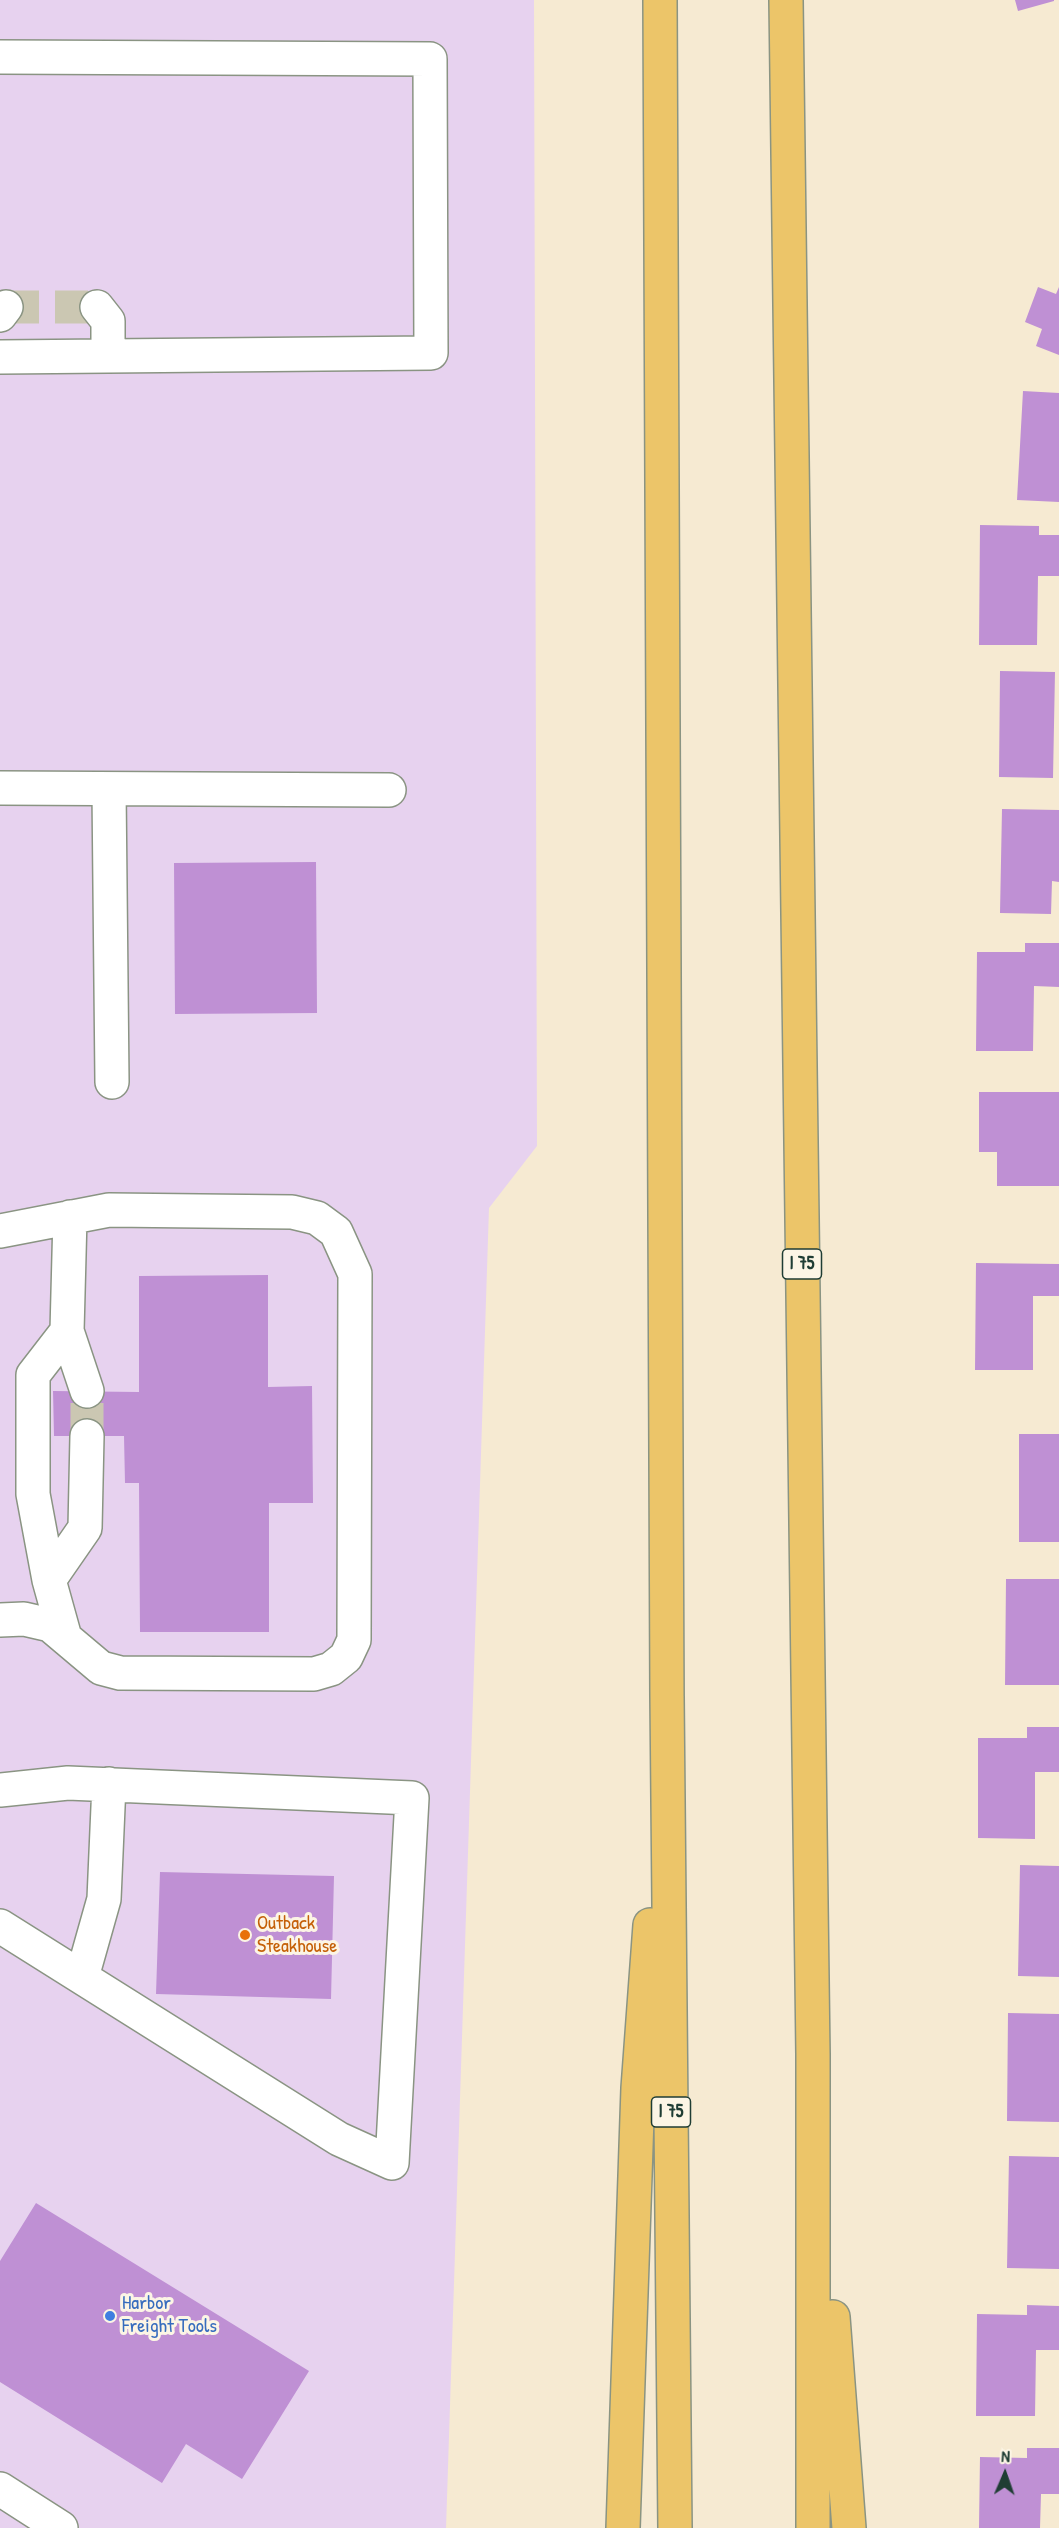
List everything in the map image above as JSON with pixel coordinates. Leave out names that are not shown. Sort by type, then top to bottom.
[{"type":"highway","name":"I 75","points":[[660,0],[667,1696],[675,2528]]},
{"type":"highway","name":"I 75","points":[[786,0],[813,2053],[813,2528]]},
{"type":"highway","points":[[623,2528],[638,2088],[667,1696]]},
{"type":"highway","points":[[813,2053],[849,2528]]},
{"type":"lane","points":[[0,57],[430,59],[431,353],[0,357]]},
{"type":"lane","points":[[98,307],[108,321],[108,356]]},
{"type":"lane","points":[[0,788],[389,790]]},
{"type":"lane","points":[[109,789],[112,1082]]},
{"type":"lane","points":[[0,1231],[109,1210],[292,1212],[317,1218],[336,1232],[356,1274],[354,1640],[346,1657],[331,1669],[314,1674],[120,1673],[100,1668],[50,1624],[24,1619],[0,1620]]},
{"type":"lane","points":[[70,1217],[68,1330],[87,1391]]},
{"type":"lane","points":[[64,1634],[49,1580],[33,1494],[33,1375],[68,1330]]},
{"type":"lane","points":[[49,1580],[85,1528],[87,1436]]},
{"type":"lane","points":[[0,1790],[68,1783],[412,1798],[392,2163],[339,2139],[0,1926]]},
{"type":"lane","points":[[82,1977],[104,1899],[109,1784]]},
{"type":"lane","points":[[0,2489],[61,2528]]},
{"type":"shaded area","points":[[0,0],[534,0],[537,1146],[489,1208],[446,2528],[0,2528]]},
{"type":"building","points":[[1015,0],[1054,0],[1054,1],[1018,11]]},
{"type":"building","points":[[1038,287],[1056,294],[1059,287],[1059,355],[1036,346],[1042,329],[1025,322]]},
{"type":"building","points":[[1023,391],[1059,393],[1059,502],[1017,500]]},
{"type":"building","points":[[980,525],[1039,526],[1039,535],[1059,535],[1059,576],[1038,576],[1037,645],[979,645]]},
{"type":"building","points":[[1000,671],[1055,672],[1053,778],[999,777]]},
{"type":"building","points":[[1002,809],[1059,810],[1059,882],[1052,881],[1051,914],[1000,913]]},
{"type":"building","points":[[316,862],[317,1013],[175,1014],[174,863]]},
{"type":"building","points":[[1025,943],[1059,943],[1059,987],[1034,986],[1033,1051],[976,1051],[977,952],[1025,952]]},
{"type":"building","points":[[979,1092],[1059,1092],[1059,1186],[997,1186],[997,1152],[979,1152]]},
{"type":"building","points":[[976,1263],[1059,1264],[1059,1296],[1033,1296],[1033,1370],[975,1370]]},
{"type":"building","points":[[268,1275],[268,1387],[312,1386],[313,1503],[269,1503],[269,1632],[140,1632],[139,1483],[125,1483],[124,1436],[54,1436],[53,1391],[139,1392],[139,1276]]},
{"type":"building","points":[[1019,1434],[1059,1434],[1059,1542],[1019,1542]]},
{"type":"building","points":[[1006,1579],[1059,1579],[1059,1685],[1005,1685]]},
{"type":"building","points":[[1027,1727],[1059,1727],[1059,1772],[1035,1772],[1035,1839],[978,1838],[978,1738],[1027,1738]]},
{"type":"building","points":[[1020,1865],[1059,1866],[1059,1977],[1018,1976]]},
{"type":"building","name":"Outback Steakhouse","points":[[160,1872],[334,1876],[331,1999],[156,1994]]},
{"type":"building","points":[[1008,2013],[1059,2014],[1059,2122],[1007,2121]]},
{"type":"building","points":[[1009,2156],[1059,2157],[1059,2269],[1007,2268]]},
{"type":"building","name":"Harbor Freight Tools","points":[[36,2203],[309,2371],[242,2479],[186,2444],[162,2483],[0,2382],[0,2261]]},
{"type":"building","points":[[1027,2305],[1059,2306],[1059,2350],[1036,2350],[1035,2416],[976,2416],[977,2314],[1027,2315]]},
{"type":"building","points":[[1027,2448],[1059,2448],[1059,2494],[1041,2494],[1040,2528],[979,2528],[980,2457],[1027,2458]]},
{"type":"tunnel","points":[[6,307],[97,307]]},
{"type":"tunnel","points":[[87,1391],[87,1436]]},
{"type":"place","name":"Outback Steakhouse","points":[[245,1935]]},
{"type":"place","name":"Harbor Freight Tools","points":[[110,2316]]}]
